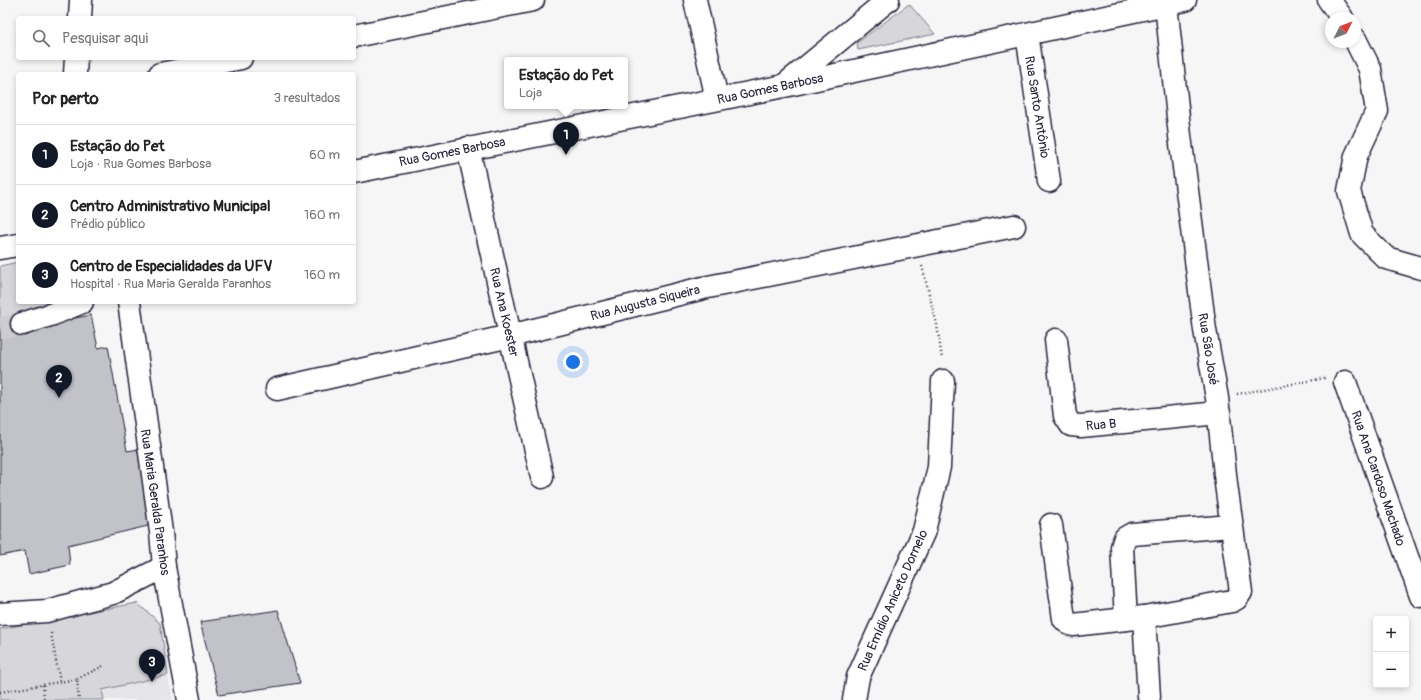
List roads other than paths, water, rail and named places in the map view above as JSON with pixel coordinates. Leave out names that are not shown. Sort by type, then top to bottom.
[{"type":"street","points":[[80,16],[81,0]]},
{"type":"street","points":[[356,36],[533,0]]},
{"type":"street","points":[[695,0],[717,99]]},
{"type":"street","points":[[784,86],[888,0]]},
{"type":"street","points":[[1329,0],[1338,12]]},
{"type":"street","name":"Rua Gomes Barbosa","points":[[356,172],[784,86],[1176,2]]},
{"type":"street","name":"Rua São José","points":[[1051,525],[1064,619],[1073,625],[1135,618],[1232,601],[1237,598],[1241,592],[1231,526],[1218,405],[1205,330],[1180,136],[1176,2]]},
{"type":"street","name":"Rua Santo Antônio","points":[[1027,34],[1049,181]]},
{"type":"street","points":[[1360,48],[1370,69],[1377,111],[1356,156],[1349,191],[1362,234],[1386,258],[1421,268]]},
{"type":"street","points":[[75,72],[76,60]]},
{"type":"street","points":[[171,72],[231,60]]},
{"type":"street","name":"Rua Ana Koester","points":[[468,148],[542,477]]},
{"type":"street","name":"Rua Augusta Siqueira","points":[[277,389],[510,336],[703,288],[1014,226]]},
{"type":"street","points":[[0,248],[16,245]]},
{"type":"street","points":[[22,324],[77,304]]},
{"type":"street","name":"Rua Maria Geralda Paranhos","points":[[128,304],[161,532],[164,568],[190,700]]},
{"type":"street","name":"Rua B","points":[[1056,340],[1064,416],[1071,425],[1081,426],[1218,405]]},
{"type":"street","name":"Rua Emídio Aniceto Dornelo","points":[[854,700],[858,678],[924,531],[939,467],[944,381]]},
{"type":"street","name":"Rua Ana Cardoso Machado","points":[[1345,382],[1421,596]]},
{"type":"street","points":[[1149,697],[1122,547],[1125,538],[1132,534],[1231,526]]},
{"type":"street","points":[[0,614],[47,611],[113,593],[164,568]]},
{"type":"tunnel","points":[[0,328],[22,324]]},
{"type":"place","name":"Estação do Pet","points":[[566,155]]},
{"type":"place","name":"Centro Administrativo Municipal","points":[[59,398]]},
{"type":"place","name":"Centro de Especialidades da UFV","points":[[152,682]]}]
